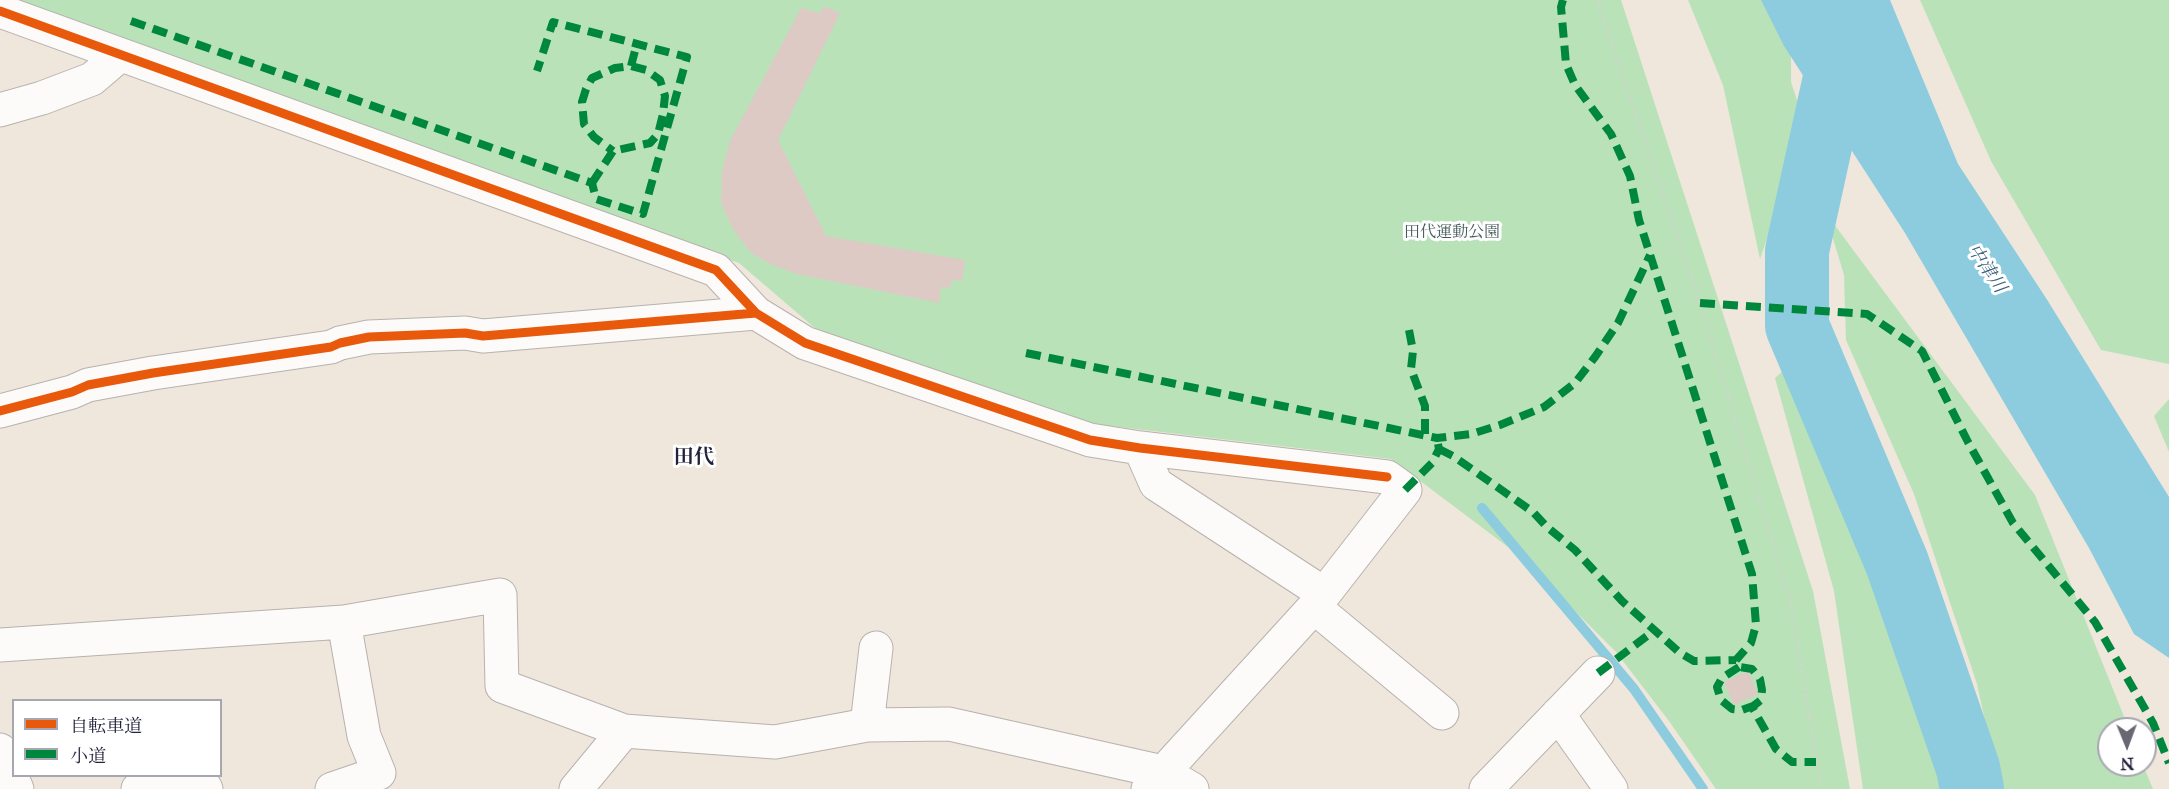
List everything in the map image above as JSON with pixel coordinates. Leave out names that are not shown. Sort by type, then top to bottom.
[{"type":"street","points":[[0,11],[119,56],[716,270],[756,313],[806,343],[1090,440],[1387,477],[1405,490],[1319,600],[1156,780]]},
{"type":"street","points":[[0,110],[42,98],[92,79],[119,56]]},
{"type":"street","points":[[0,411],[88,386],[153,373],[331,347],[369,337],[465,333],[483,336],[756,313]]},
{"type":"street","points":[[1140,448],[1156,484],[1319,600],[1442,712]]},
{"type":"street","points":[[0,645],[344,622],[500,595],[502,686],[624,731],[775,742],[867,725],[949,724],[1192,789]]},
{"type":"street","points":[[332,789],[383,781],[364,736],[344,622]]},
{"type":"street","points":[[867,725],[876,648]]},
{"type":"street","points":[[1486,789],[1598,673]]},
{"type":"street","points":[[1558,714],[1611,789]]},
{"type":"street","points":[[576,789],[624,731]]},
{"type":"street","points":[[0,750],[17,789]]},
{"type":"street","points":[[138,789],[202,781]]},
{"type":"path","points":[[1597,0],[1700,303],[1791,604],[1821,789]]},
{"type":"green space","name":"田代運動公園","points":[[14,0],[1621,0],[1813,591],[1850,789],[1716,789],[1669,721],[1616,652],[1520,556],[1391,459],[1093,424],[823,335],[739,263]]},
{"type":"green space","points":[[1688,0],[1785,0],[1791,12],[1791,82],[1808,133],[1793,161],[1760,259],[1723,85]]},
{"type":"green space","points":[[1920,0],[2169,0],[2169,364],[2101,350],[1991,161]]},
{"type":"green space","points":[[1825,212],[2035,495],[2124,717],[2097,717],[2097,777],[2148,777],[2153,789],[2000,789],[1977,684],[1914,494],[1846,340],[1844,275]]},
{"type":"green space","points":[[1794,361],[1850,475],[1886,573],[1946,789],[1863,789],[1834,591],[1775,378]]},
{"type":"green space","points":[[2169,399],[2169,452],[2154,416]]},
{"type":"water","name":"中津川","points":[[1761,0],[1890,0],[1958,164],[2046,298],[2169,497],[2169,658],[2134,634],[2089,548],[1905,233],[1784,46]]},
{"type":"building","points":[[824,6],[840,13],[778,140],[826,236],[965,260],[962,281],[952,280],[950,288],[941,287],[939,303],[797,274],[770,264],[750,252],[733,229],[721,203],[722,171],[730,141],[801,8],[820,13]]},
{"type":"building","points":[[1748,671],[1758,694],[1734,705],[1724,682]]},
{"type":"waterway","points":[[1863,37],[1835,78],[1797,251],[1797,326],[1897,563],[1968,768],[1972,789]]},
{"type":"waterway","points":[[1482,508],[1634,689],[1703,789]]},
{"type":"marked path","points":[[1563,0],[1561,7],[1566,64],[1575,85],[1611,134],[1630,176],[1639,220],[1752,574],[1756,625],[1751,643],[1736,660],[1739,667],[1752,669],[1760,679],[1761,700],[1752,707],[1776,749],[1792,762],[1816,762]]},
{"type":"marked path","points":[[131,21],[592,183],[596,199],[643,214],[687,57],[553,22],[537,71]]},
{"type":"marked path","points":[[631,66],[637,43]]},
{"type":"marked path","points":[[592,183],[613,151],[650,143],[658,134],[665,96],[660,80],[646,70],[631,66],[615,68],[592,78],[586,89],[582,102],[584,124],[594,137],[613,151]]},
{"type":"marked path","points":[[1026,353],[1437,438],[1471,434],[1544,407],[1575,383],[1618,323],[1650,255]]},
{"type":"marked path","points":[[1700,303],[1867,314],[1922,351],[1968,442],[2013,523],[2095,622],[2153,723],[2169,763]]},
{"type":"marked path","points":[[1409,330],[1413,351],[1411,369],[1425,406],[1425,436]]},
{"type":"marked path","points":[[1405,490],[1432,463],[1439,449],[1438,444]]},
{"type":"marked path","points":[[1439,449],[1453,456],[1533,512],[1575,550],[1622,601],[1680,653],[1694,661],[1736,660]]},
{"type":"marked path","points":[[1598,673],[1655,630]]},
{"type":"marked path","points":[[1739,667],[1722,678],[1717,687],[1721,700],[1732,709],[1742,710],[1753,706]]},
{"type":"cycle path","points":[[0,11],[716,270],[756,313],[805,343],[1090,440],[1387,477]]},
{"type":"cycle path","points":[[0,411],[72,392],[88,385],[153,373],[331,347],[369,337],[465,333],[483,336],[756,313]]},
{"type":"district","name":"田代","points":[[694,458]]}]
